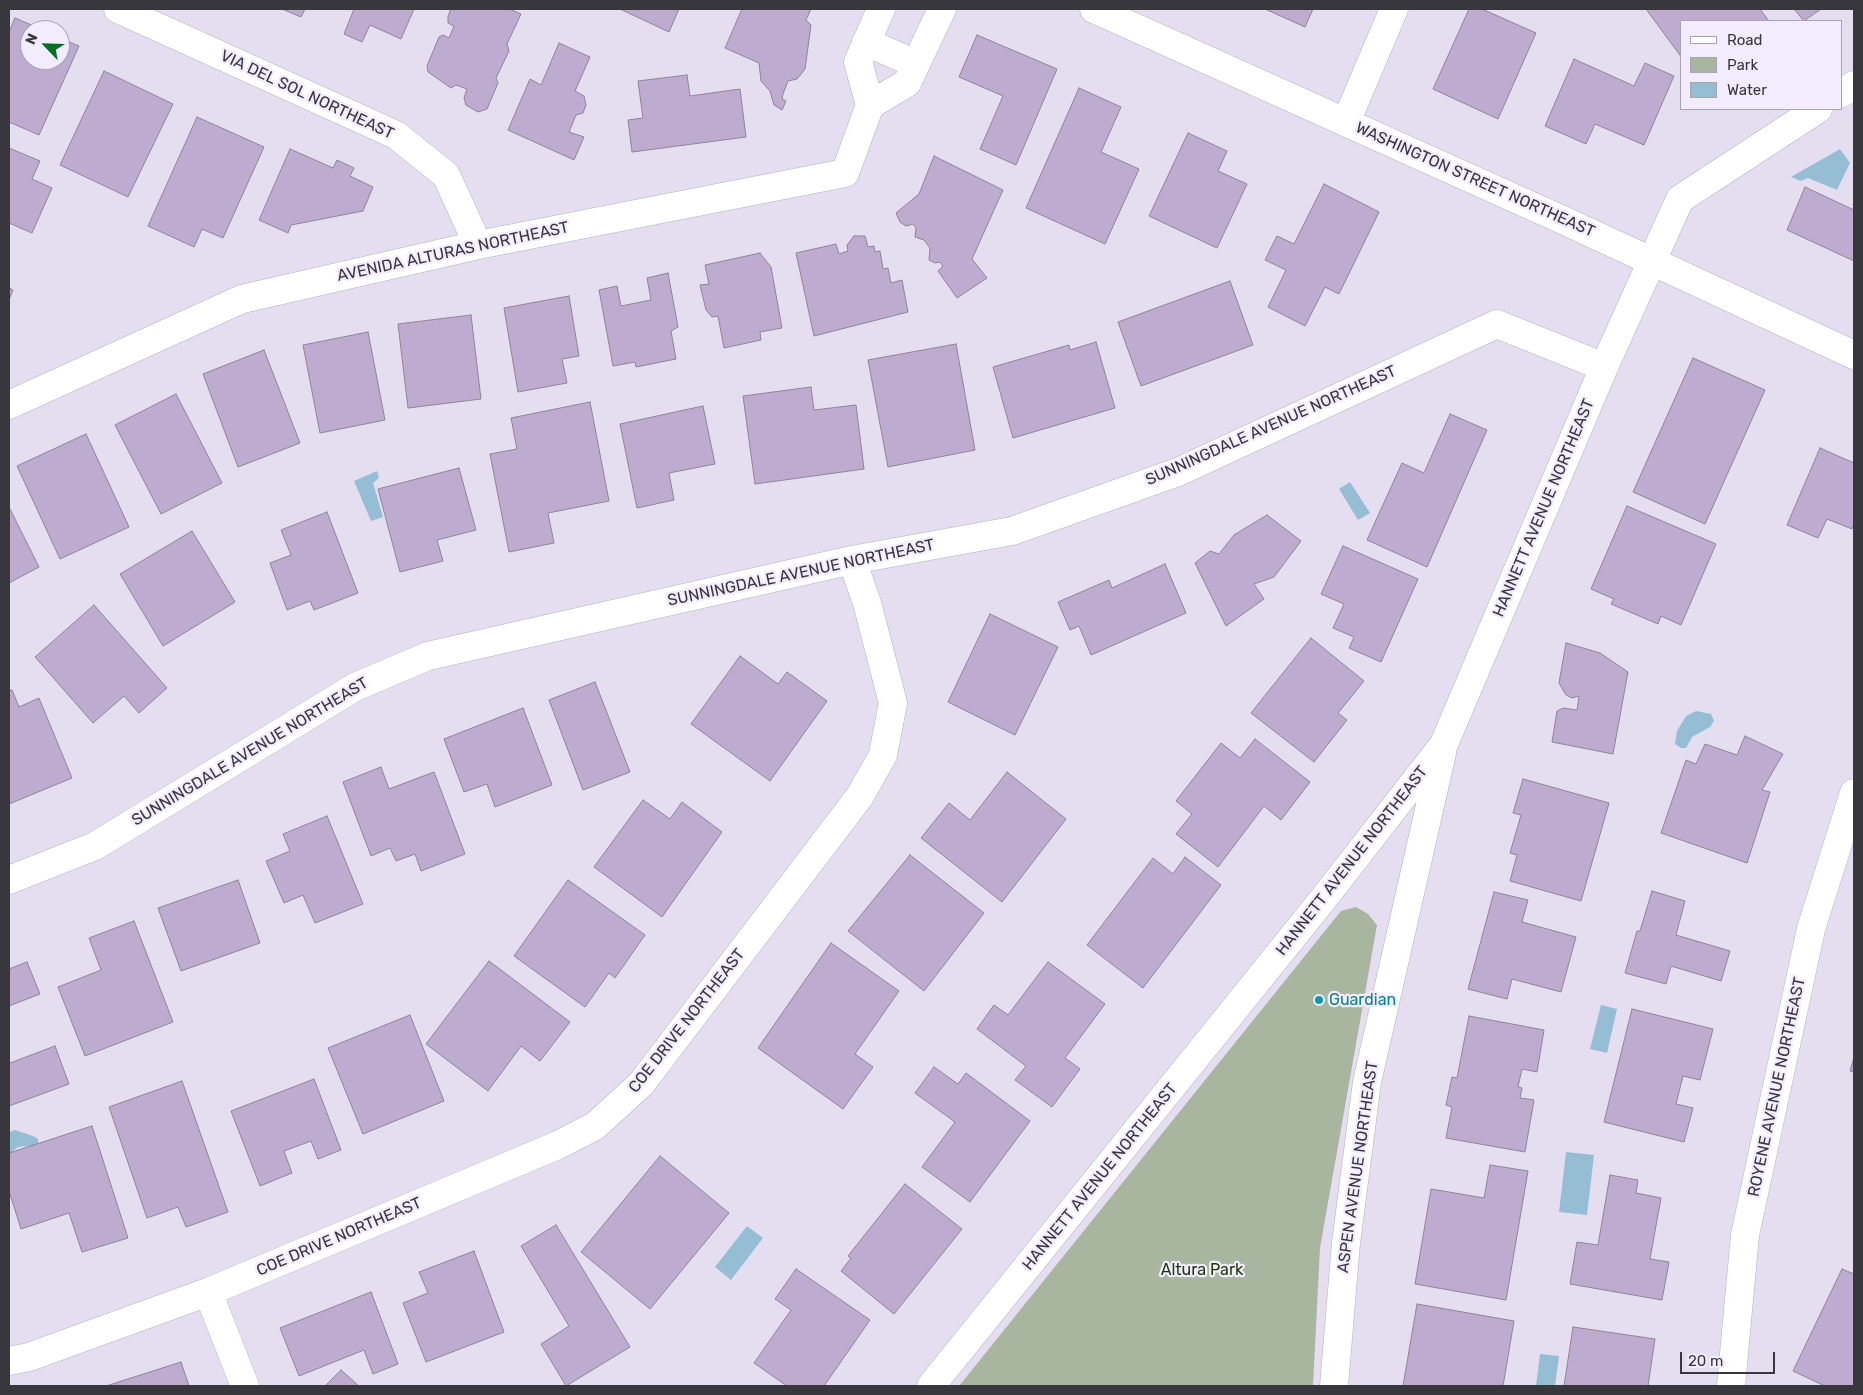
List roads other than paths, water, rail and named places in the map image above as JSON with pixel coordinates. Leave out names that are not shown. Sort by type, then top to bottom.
[{"type":"street","name":"VIA DEL SOL NORTHEAST","points":[[118,9],[396,135],[446,175],[478,245]]},
{"type":"street","points":[[880,9],[858,62],[870,105],[907,83],[942,9]]},
{"type":"street","name":"WASHINGTON STREET NORTHEAST","points":[[1094,9],[1346,122],[1854,355]]},
{"type":"street","points":[[1346,122],[1394,9]]},
{"type":"street","points":[[866,42],[916,64]]},
{"type":"street","points":[[1843,92],[1854,85]]},
{"type":"street","name":"AVENIDA ALTURAS NORTHEAST","points":[[9,405],[242,299],[478,245],[845,173],[870,105]]},
{"type":"street","points":[[1651,261],[1680,199],[1816,110]]},
{"type":"street","name":"HANNETT AVENUE NORTHEAST","points":[[931,1386],[1324,898],[1444,744],[1651,261]]},
{"type":"street","name":"SUNNINGDALE AVENUE NORTHEAST","points":[[9,880],[95,846],[355,686],[428,656],[852,560],[1012,530],[1178,472],[1497,324],[1604,367]]},
{"type":"street","name":"COE DRIVE NORTHEAST","points":[[9,1362],[29,1357],[208,1292],[558,1146],[594,1126],[641,1084],[860,796],[883,755],[893,703],[868,604],[852,560]]},
{"type":"street","name":"ASPEN AVENUE NORTHEAST","points":[[1334,1386],[1346,1244],[1367,1082],[1444,744]]},
{"type":"street","name":"ROYENE AVENUE NORTHEAST","points":[[1731,1386],[1745,1235],[1811,929],[1854,793]]},
{"type":"street","points":[[208,1292],[245,1386]]},
{"type":"water","points":[[1840,149],[1850,163],[1837,190],[1808,178],[1801,181],[1791,177]]},
{"type":"water","points":[[377,471],[379,478],[373,483],[383,517],[371,521],[354,481]]},
{"type":"water","points":[[1350,482],[1370,513],[1358,520],[1339,489]]},
{"type":"water","points":[[1696,711],[1711,714],[1714,721],[1710,727],[1692,737],[1686,748],[1681,748],[1675,744],[1677,731],[1686,716]]},
{"type":"water","points":[[1601,1005],[1617,1009],[1607,1053],[1590,1049]]},
{"type":"water","points":[[15,1130],[38,1139],[38,1145],[18,1147],[9,1154],[9,1132]]},
{"type":"water","points":[[1566,1152],[1594,1155],[1587,1215],[1559,1212]]},
{"type":"water","points":[[747,1226],[763,1238],[731,1280],[715,1267]]},
{"type":"water","points":[[1540,1354],[1559,1356],[1555,1386],[1536,1386]]},
{"type":"place","name":"Guardian","points":[[1319,1000]]},
{"type":"park label","name":"Altura Park","points":[[1202,1270]]}]
